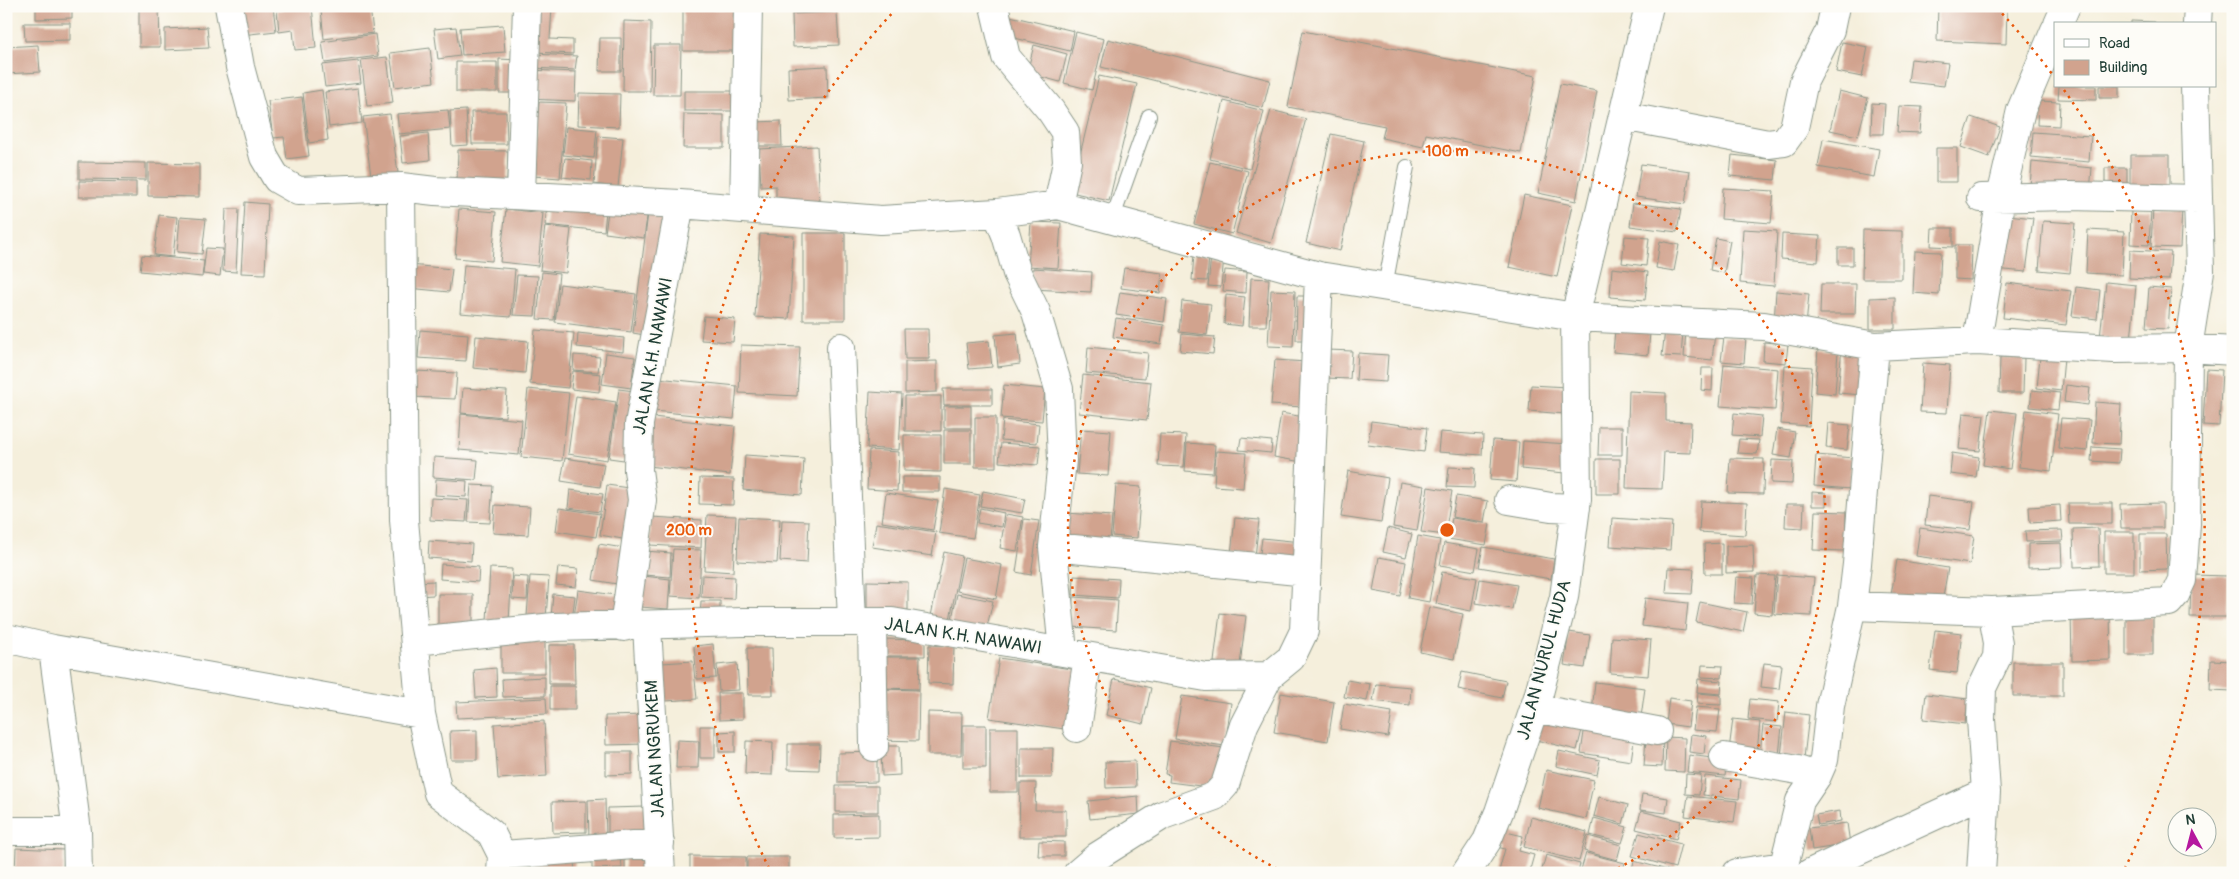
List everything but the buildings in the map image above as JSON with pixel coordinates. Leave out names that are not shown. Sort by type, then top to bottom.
[{"type":"street","points":[[229,6],[240,67],[264,157],[277,178],[298,191],[401,187],[435,191],[744,208],[881,220],[997,213],[1058,206],[1319,276],[1575,317],[1764,326],[1875,346],[1978,341],[2114,349],[2188,348],[2233,351]]},
{"type":"street","points":[[521,195],[527,6]]},
{"type":"street","points":[[744,208],[748,6]]},
{"type":"street","points":[[994,6],[1006,58],[1051,111],[1065,132],[1067,162],[1058,206]]},
{"type":"street","name":"JALAN NURUL HUDA","points":[[1475,871],[1499,812],[1534,708],[1564,597],[1576,508],[1575,317],[1649,6]]},
{"type":"street","points":[[1623,116],[1768,144],[1784,142],[1794,128],[1804,80],[1830,30],[1835,6]]},
{"type":"street","points":[[2059,22],[2066,6]]},
{"type":"street","points":[[2197,22],[2198,6]]},
{"type":"street","points":[[1978,341],[1991,198],[2021,110],[2054,32]]},
{"type":"street","points":[[1852,606],[1992,611],[2169,602],[2175,595],[2182,580],[2186,524],[2188,348],[2200,271],[2196,88]]},
{"type":"street","points":[[401,187],[404,520],[421,714],[438,793],[490,833],[501,864],[660,843]]},
{"type":"street","points":[[1991,198],[2070,196],[2198,199]]},
{"type":"street","name":"JALAN K.H. NAWAWI","points":[[636,627],[642,500],[638,470],[639,424],[680,204]]},
{"type":"street","points":[[997,213],[1006,235],[1017,273],[1036,312],[1059,389],[1062,460],[1053,547],[1075,655],[1077,728]]},
{"type":"street","points":[[1078,873],[1098,856],[1164,815],[1215,796],[1225,785],[1244,725],[1269,676],[1291,658],[1304,631],[1319,276]]},
{"type":"street","points":[[841,346],[862,622],[874,747]]},
{"type":"street","points":[[1737,873],[1783,869],[1800,801],[1818,776],[1824,760],[1830,706],[1852,606],[1875,346]]},
{"type":"street","points":[[1509,500],[1551,507],[1576,508]]},
{"type":"street","points":[[1053,547],[1307,572]]},
{"type":"street","points":[[1981,873],[1986,792],[1981,719],[1982,688],[1997,657],[1998,643],[1992,611]]},
{"type":"street","name":"JALAN K.H. NAWAWI","points":[[415,641],[554,628],[636,627],[744,622],[892,622],[1206,678],[1269,676]]},
{"type":"street","name":"JALAN NGRUKEM","points":[[636,627],[660,843],[661,873]]},
{"type":"street","points":[[6,638],[53,649],[421,714]]},
{"type":"street","points":[[53,649],[77,831],[78,873]]},
{"type":"street","points":[[1534,708],[1657,731]]},
{"type":"street","points":[[1724,757],[1798,770],[1818,776]]},
{"type":"street","points":[[1810,873],[1986,792]]},
{"type":"street","points":[[6,831],[77,831]]},
{"type":"lane","points":[[1112,220],[1149,116]]},
{"type":"lane","points":[[1385,286],[1407,167]]}]
